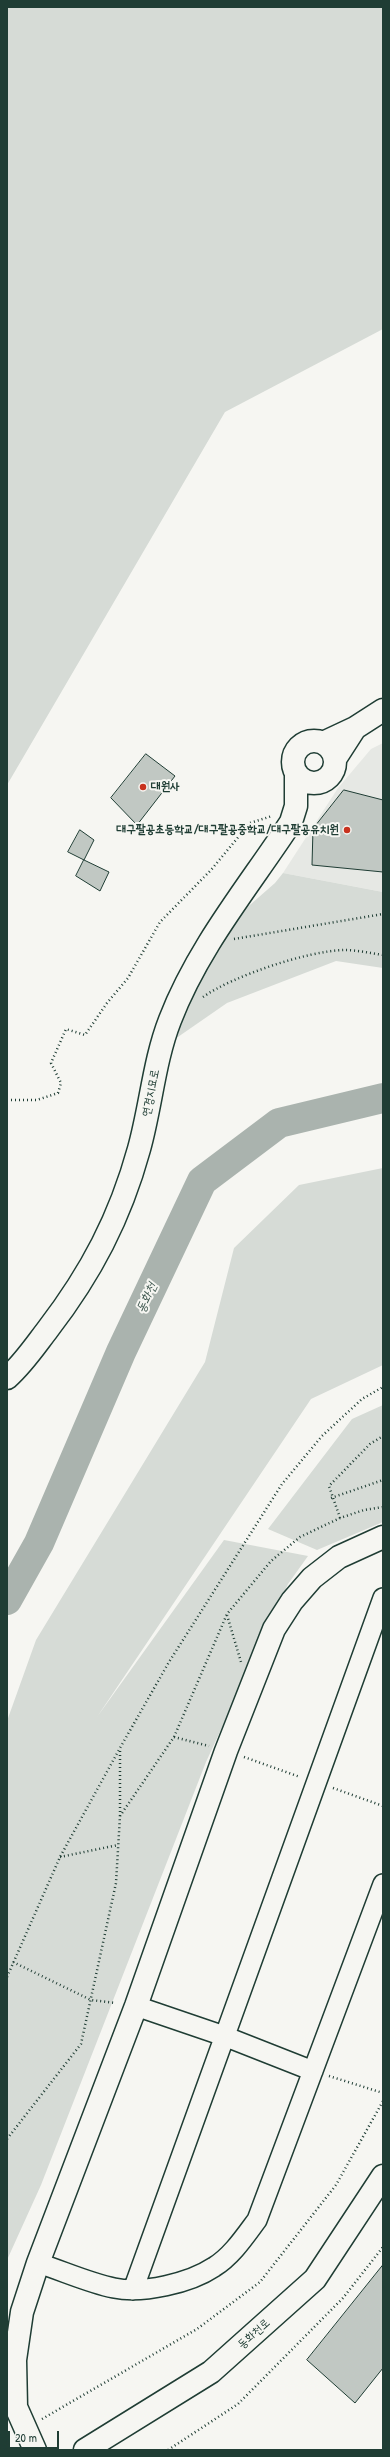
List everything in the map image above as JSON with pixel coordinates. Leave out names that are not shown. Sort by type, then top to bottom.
[{"type":"street","points":[[329,751],[355,728],[383,710]]},
{"type":"street","points":[[308,742],[329,751],[332,773],[328,778],[305,778],[293,761],[298,748],[308,742]]},
{"type":"street","name":"연경지묘로","points":[[7,1378],[18,1368],[68,1303],[97,1258],[117,1217],[140,1149],[158,1056],[170,1019],[208,944],[291,822],[287,809],[305,778]]},
{"type":"street","points":[[35,2450],[16,2407],[15,2360],[22,2312],[128,2005],[274,1629],[292,1601],[312,1578],[339,1557],[383,1536]]},
{"type":"street","points":[[133,2290],[383,1598]]},
{"type":"street","points":[[38,2263],[113,2288],[133,2290],[179,2283],[214,2267],[239,2244],[257,2220],[383,1884]]},
{"type":"street","points":[[128,2005],[224,2036],[313,2071]]},
{"type":"street","name":"동화천로","points":[[85,2450],[211,2372],[315,2279],[383,2176]]},
{"type":"path","points":[[7,1100],[37,1100],[58,1093],[61,1083],[51,1063],[66,1029],[85,1035],[107,1003],[128,978],[160,922],[211,870],[250,823],[287,809]]},
{"type":"path","points":[[208,944],[383,914]]},
{"type":"path","points":[[200,999],[217,987],[316,953],[345,950],[383,955]]},
{"type":"path","points":[[7,1977],[60,1857],[120,1748],[169,1662],[282,1484],[322,1436],[362,1399],[383,1387]]},
{"type":"path","points":[[340,1518],[331,1498],[329,1486],[370,1444],[383,1436]]},
{"type":"path","points":[[331,1498],[383,1480]]},
{"type":"path","points":[[120,1816],[174,1736],[227,1614],[271,1561],[300,1537],[340,1518],[364,1510],[383,1507]]},
{"type":"path","points":[[227,1614],[241,1664]]},
{"type":"path","points":[[174,1736],[226,1751]]},
{"type":"path","points":[[7,2139],[81,2044],[116,1883],[120,1816],[120,1748]]},
{"type":"path","points":[[60,1857],[118,1845]]},
{"type":"path","points":[[13,1962],[90,2000],[128,2005]]},
{"type":"path","points":[[313,2071],[383,2093]]},
{"type":"path","points":[[25,2429],[196,2329],[260,2282],[336,2185],[383,2101]]},
{"type":"path","points":[[168,2450],[238,2404],[343,2298],[383,2247]]},
{"type":"shaded area","points":[[7,7],[383,7],[383,329],[225,412],[7,785]]},
{"type":"shaded area","name":"대구팔공초등학교/대구팔공중학교/대구팔공유치원","points":[[383,743],[383,892],[283,873],[338,788],[371,749]]},
{"type":"shaded area","points":[[283,873],[383,892],[383,968],[336,961],[227,1003],[175,1039],[192,986],[227,925],[275,883]]},
{"type":"shaded area","points":[[383,1168],[383,1365],[311,1399],[97,1717],[224,1540],[308,1556],[288,1584],[206,1762],[41,2185],[7,2260],[7,1721],[36,1640],[205,1362],[234,1248],[299,1185]]},
{"type":"shaded area","points":[[383,1405],[383,1522],[317,1550],[268,1529],[352,1419]]},
{"type":"building","name":"대원사","points":[[146,754],[175,776],[137,825],[111,798]]},
{"type":"building","points":[[344,790],[383,800],[383,872],[312,865],[313,829]]},
{"type":"building","points":[[80,830],[94,840],[84,860],[68,852]]},
{"type":"building","points":[[84,860],[109,872],[100,891],[76,876]]},
{"type":"building","points":[[383,2265],[383,2368],[355,2403],[307,2360]]},
{"type":"waterway","name":"동화천","points":[[7,1600],[39,1543],[121,1352],[202,1181],[279,1123],[383,1098]]},
{"type":"place","name":"대원사","points":[[143,787]]},
{"type":"place","name":"대구팔공초등학교/대구팔공중학교/대구팔공유치원","points":[[347,830]]}]
